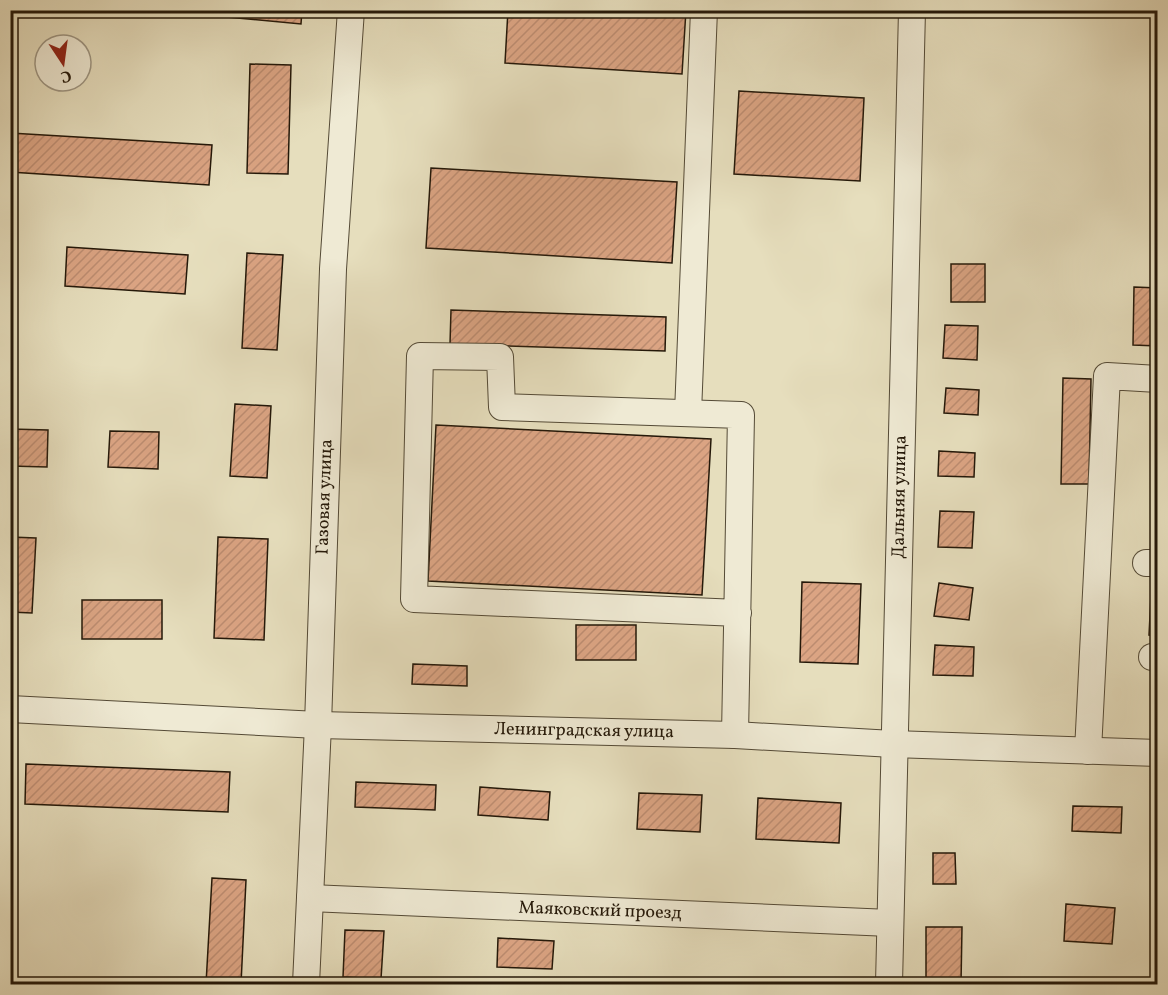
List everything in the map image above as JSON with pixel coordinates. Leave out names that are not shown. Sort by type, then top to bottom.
[{"type":"street","name":"Газовая улица","points":[[306,984],[318,725],[333,269],[351,10]]},
{"type":"street","points":[[688,413],[704,10]]},
{"type":"street","name":"Дальняя улица","points":[[889,984],[912,10]]},
{"type":"street","points":[[735,735],[738,613],[741,415],[502,407],[500,357],[420,356],[414,599],[738,613]]},
{"type":"street","points":[[1088,751],[1107,376],[1158,379]]},
{"type":"street","name":"Ленинградская улица","points":[[10,709],[318,725],[735,735],[893,744],[1158,753]]},
{"type":"street","name":"Маяковский проезд","points":[[310,898],[890,923]]},
{"type":"building","points":[[184,10],[302,10],[301,24],[184,13]]},
{"type":"building","points":[[508,10],[686,10],[682,74],[505,63]]},
{"type":"building","points":[[250,64],[291,65],[288,174],[247,173]]},
{"type":"building","points":[[739,91],[864,98],[860,181],[734,174]]},
{"type":"building","points":[[10,133],[212,145],[209,185],[10,172]]},
{"type":"building","points":[[431,168],[677,182],[672,263],[426,248]]},
{"type":"building","points":[[67,247],[188,255],[185,294],[65,286]]},
{"type":"building","points":[[247,253],[283,255],[277,350],[242,348]]},
{"type":"building","points":[[951,264],[985,264],[985,302],[951,302]]},
{"type":"building","points":[[1134,287],[1158,288],[1158,346],[1133,345]]},
{"type":"building","points":[[451,310],[666,317],[665,351],[450,344]]},
{"type":"building","points":[[945,325],[978,326],[977,360],[943,358]]},
{"type":"building","points":[[1063,378],[1091,379],[1089,484],[1061,484]]},
{"type":"building","points":[[946,388],[979,390],[978,415],[944,413]]},
{"type":"building","points":[[235,404],[271,406],[267,478],[230,476]]},
{"type":"building","points":[[436,425],[711,439],[702,595],[428,581]]},
{"type":"building","points":[[10,429],[48,430],[47,467],[10,466]]},
{"type":"building","points":[[110,431],[159,432],[158,469],[108,467]]},
{"type":"building","points":[[939,451],[975,453],[974,477],[938,476]]},
{"type":"building","points":[[940,511],[974,512],[972,548],[938,547]]},
{"type":"building","points":[[10,537],[36,538],[32,613],[10,612]]},
{"type":"building","points":[[218,537],[268,539],[264,640],[214,638]]},
{"type":"building","points":[[802,582],[861,584],[858,664],[800,662]]},
{"type":"building","points":[[939,583],[973,588],[969,620],[934,616]]},
{"type":"building","points":[[1151,596],[1158,597],[1158,636],[1149,635]]},
{"type":"building","points":[[82,600],[162,600],[162,639],[82,639]]},
{"type":"building","points":[[576,625],[636,625],[636,660],[576,660]]},
{"type":"building","points":[[935,645],[974,647],[973,676],[933,675]]},
{"type":"building","points":[[413,664],[467,666],[467,686],[412,684]]},
{"type":"building","points":[[26,764],[230,772],[228,812],[25,804]]},
{"type":"building","points":[[356,782],[436,785],[435,810],[355,807]]},
{"type":"building","points":[[480,787],[550,792],[548,820],[478,815]]},
{"type":"building","points":[[639,793],[702,795],[700,832],[637,829]]},
{"type":"building","points":[[758,798],[841,803],[839,843],[756,839]]},
{"type":"building","points":[[1073,806],[1122,807],[1121,833],[1072,831]]},
{"type":"building","points":[[933,853],[955,853],[956,884],[933,884]]},
{"type":"building","points":[[212,878],[246,880],[241,984],[206,984]]},
{"type":"building","points":[[1066,904],[1115,908],[1112,944],[1064,941]]},
{"type":"building","points":[[926,927],[962,927],[961,984],[926,984]]},
{"type":"building","points":[[345,930],[384,931],[381,979],[343,977]]},
{"type":"building","points":[[498,938],[554,941],[552,969],[497,967]]}]
